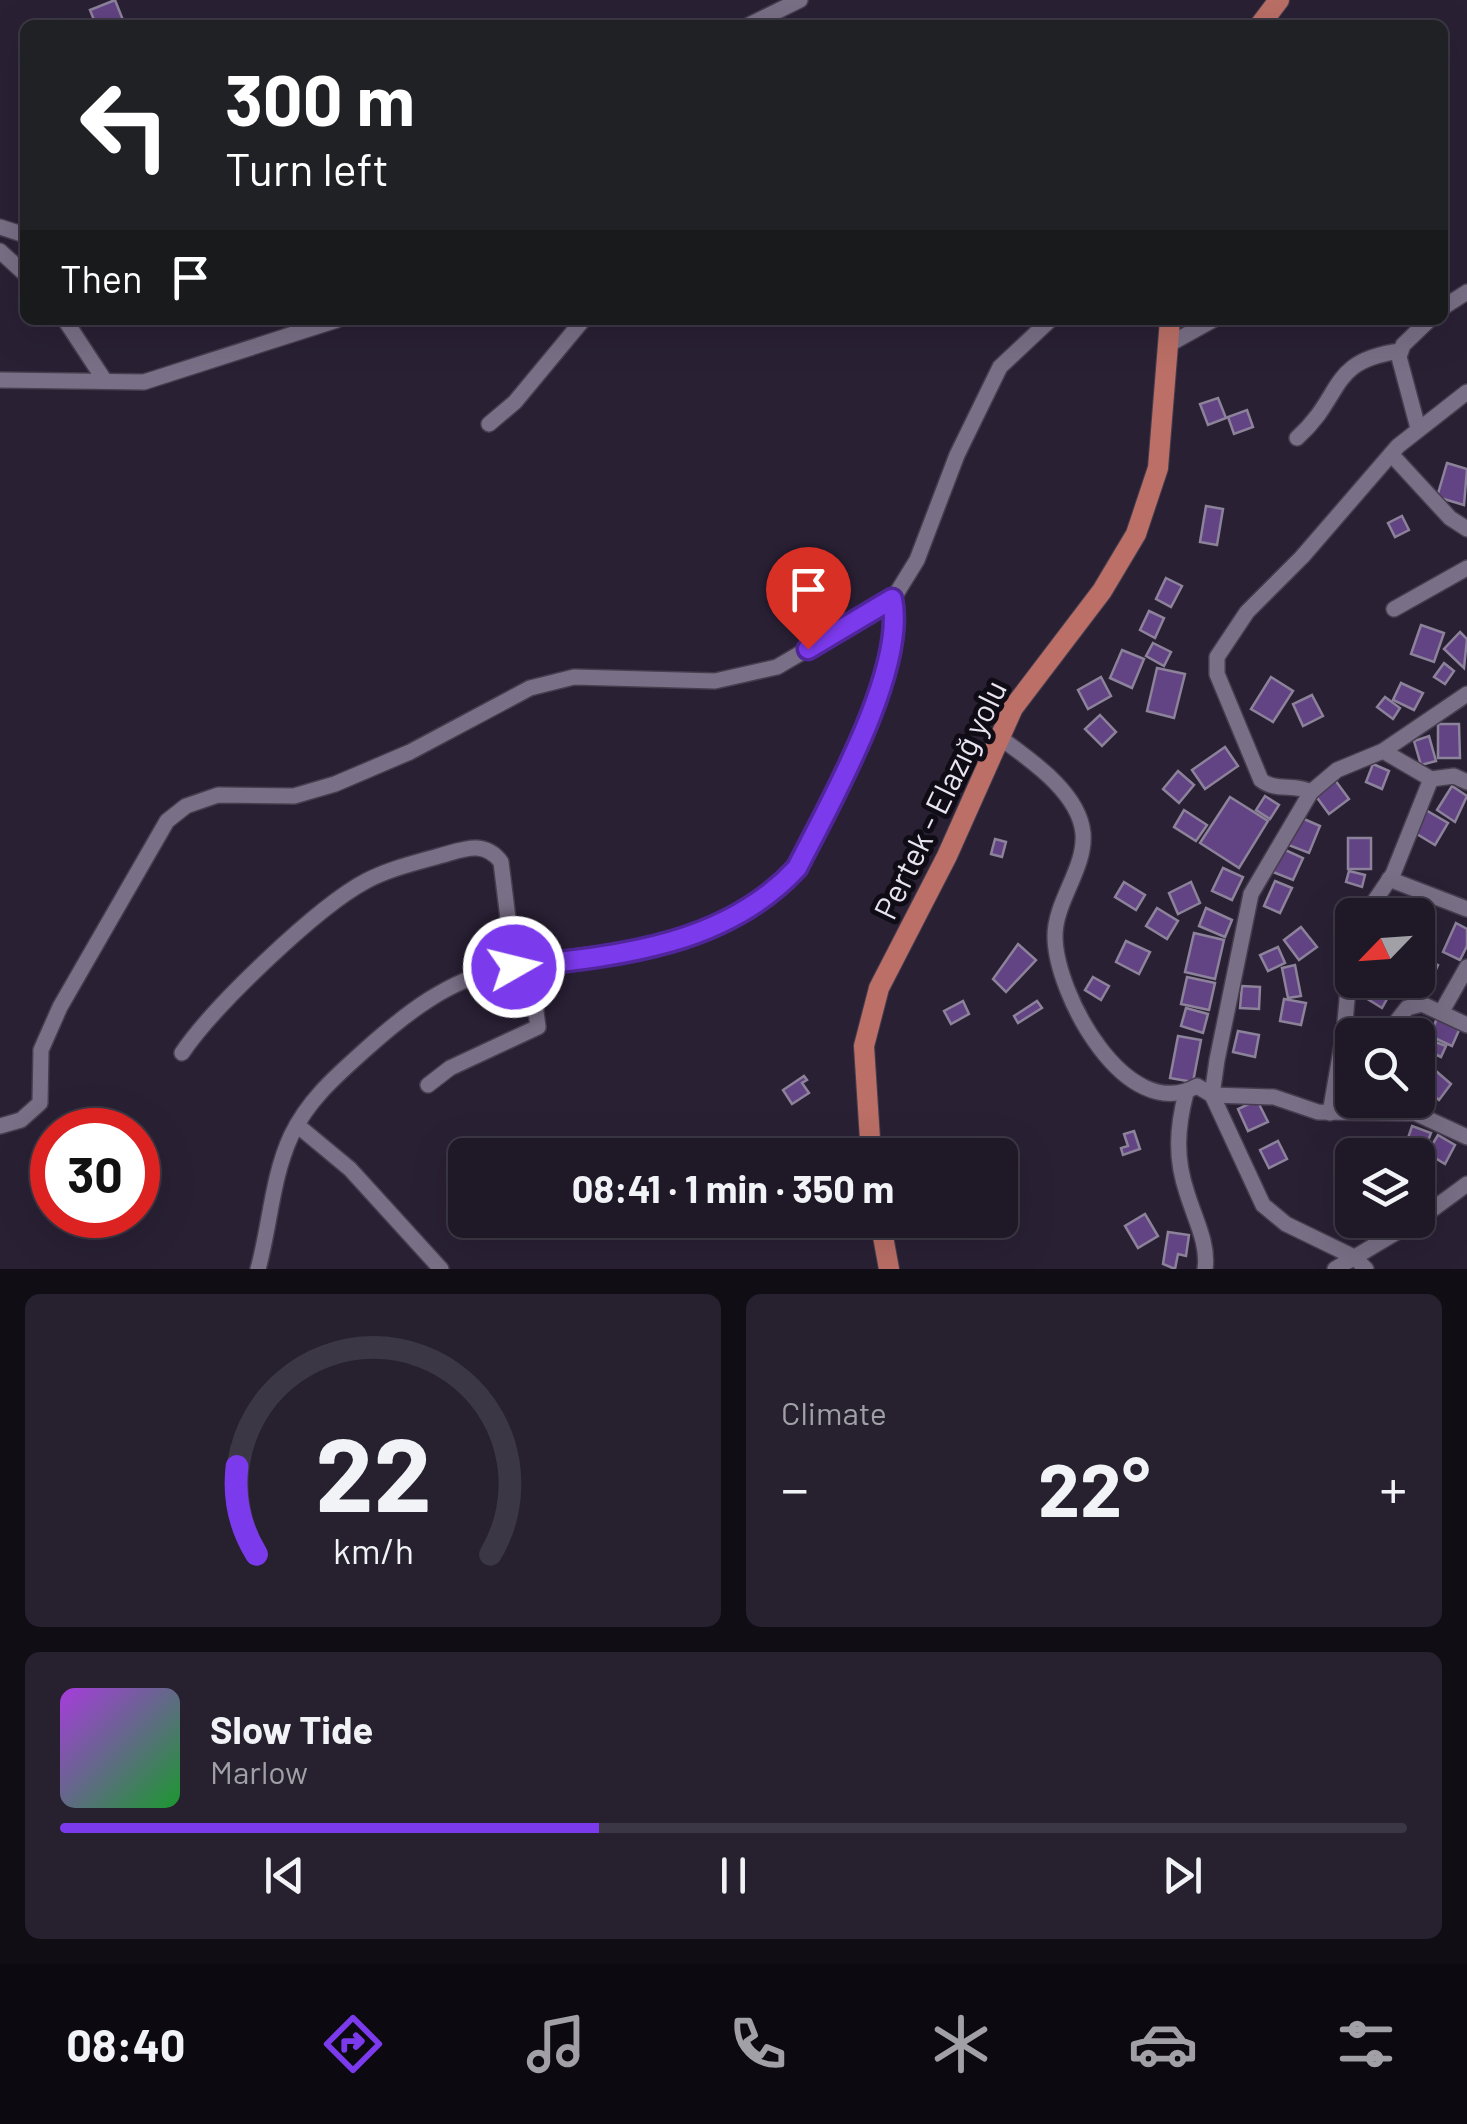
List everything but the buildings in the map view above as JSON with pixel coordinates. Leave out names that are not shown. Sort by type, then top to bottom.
[{"type":"main road","points":[[1264,20],[1279,0]]},
{"type":"main road","name":"Pertek - Elazığ yolu","points":[[869,1138],[864,1077],[869,1016],[1026,685],[1102,591],[1136,534],[1158,468],[1170,325]]},
{"type":"main road","points":[[883,1238],[888,1269]]},
{"type":"street","points":[[769,20],[800,0]]},
{"type":"street","points":[[0,252],[20,270]]},
{"type":"street","points":[[69,325],[105,381]]},
{"type":"street","points":[[0,380],[131,384],[158,379],[322,325]]},
{"type":"street","points":[[490,424],[515,402],[579,325]]},
{"type":"street","points":[[0,1126],[21,1120],[40,1104],[41,1050],[60,1007],[166,821],[186,806],[218,795],[294,796],[336,784],[410,752],[517,694],[574,677],[687,682],[740,678],[777,667],[892,599],[917,560],[957,455],[1000,367],[1045,325]]},
{"type":"street","points":[[1168,345],[1203,325]]},
{"type":"street","points":[[1297,438],[1322,411],[1353,364],[1370,355],[1400,351],[1424,325]]},
{"type":"street","points":[[1400,351],[1418,428]]},
{"type":"street","points":[[1311,792],[1298,786],[1272,787],[1260,780],[1217,674],[1217,657],[1247,612],[1302,557],[1391,454],[1418,428],[1467,392]]},
{"type":"street","points":[[1391,454],[1450,518],[1467,529]]},
{"type":"street","points":[[1394,609],[1467,568]]},
{"type":"street","points":[[258,1269],[280,1165],[297,1125],[323,1088],[404,1016],[466,981],[522,966],[636,950],[698,934],[751,909],[783,883],[797,868],[871,716],[895,626],[892,599]]},
{"type":"street","points":[[1360,1263],[1286,1224],[1262,1205],[1212,1095],[1251,894],[1311,792],[1337,770],[1383,751],[1467,694]]},
{"type":"street","points":[[999,738],[1042,770],[1072,807],[1083,832],[1055,934],[1060,970],[1082,1026],[1130,1078],[1152,1088],[1186,1093],[1197,1086],[1212,1095],[1274,1096],[1330,1113],[1415,1113],[1467,1137]]},
{"type":"street","points":[[1383,751],[1431,779],[1454,776],[1467,782]]},
{"type":"street","points":[[1376,898],[1389,879],[1431,779]]},
{"type":"street","points":[[182,1053],[212,1016],[351,890],[384,873],[470,848],[489,850],[501,862],[538,1027],[450,1068],[428,1085]]},
{"type":"street","points":[[1389,879],[1467,910]]},
{"type":"street","points":[[1442,1011],[1467,968]]},
{"type":"street","points":[[1399,1018],[1407,1008],[1422,1004],[1467,1025]]},
{"type":"street","points":[[1330,1113],[1335,1092]]},
{"type":"street","points":[[1186,1093],[1176,1133],[1185,1189],[1205,1248],[1205,1269]]},
{"type":"street","points":[[297,1125],[350,1169],[441,1269]]},
{"type":"street","points":[[1435,1207],[1467,1184]]},
{"type":"street","points":[[1335,1269],[1360,1263],[1393,1238]]},
{"type":"route","points":[[514,967],[636,950],[717,928],[768,897],[797,868],[853,760],[871,716],[895,626],[892,599],[808,649]]}]
